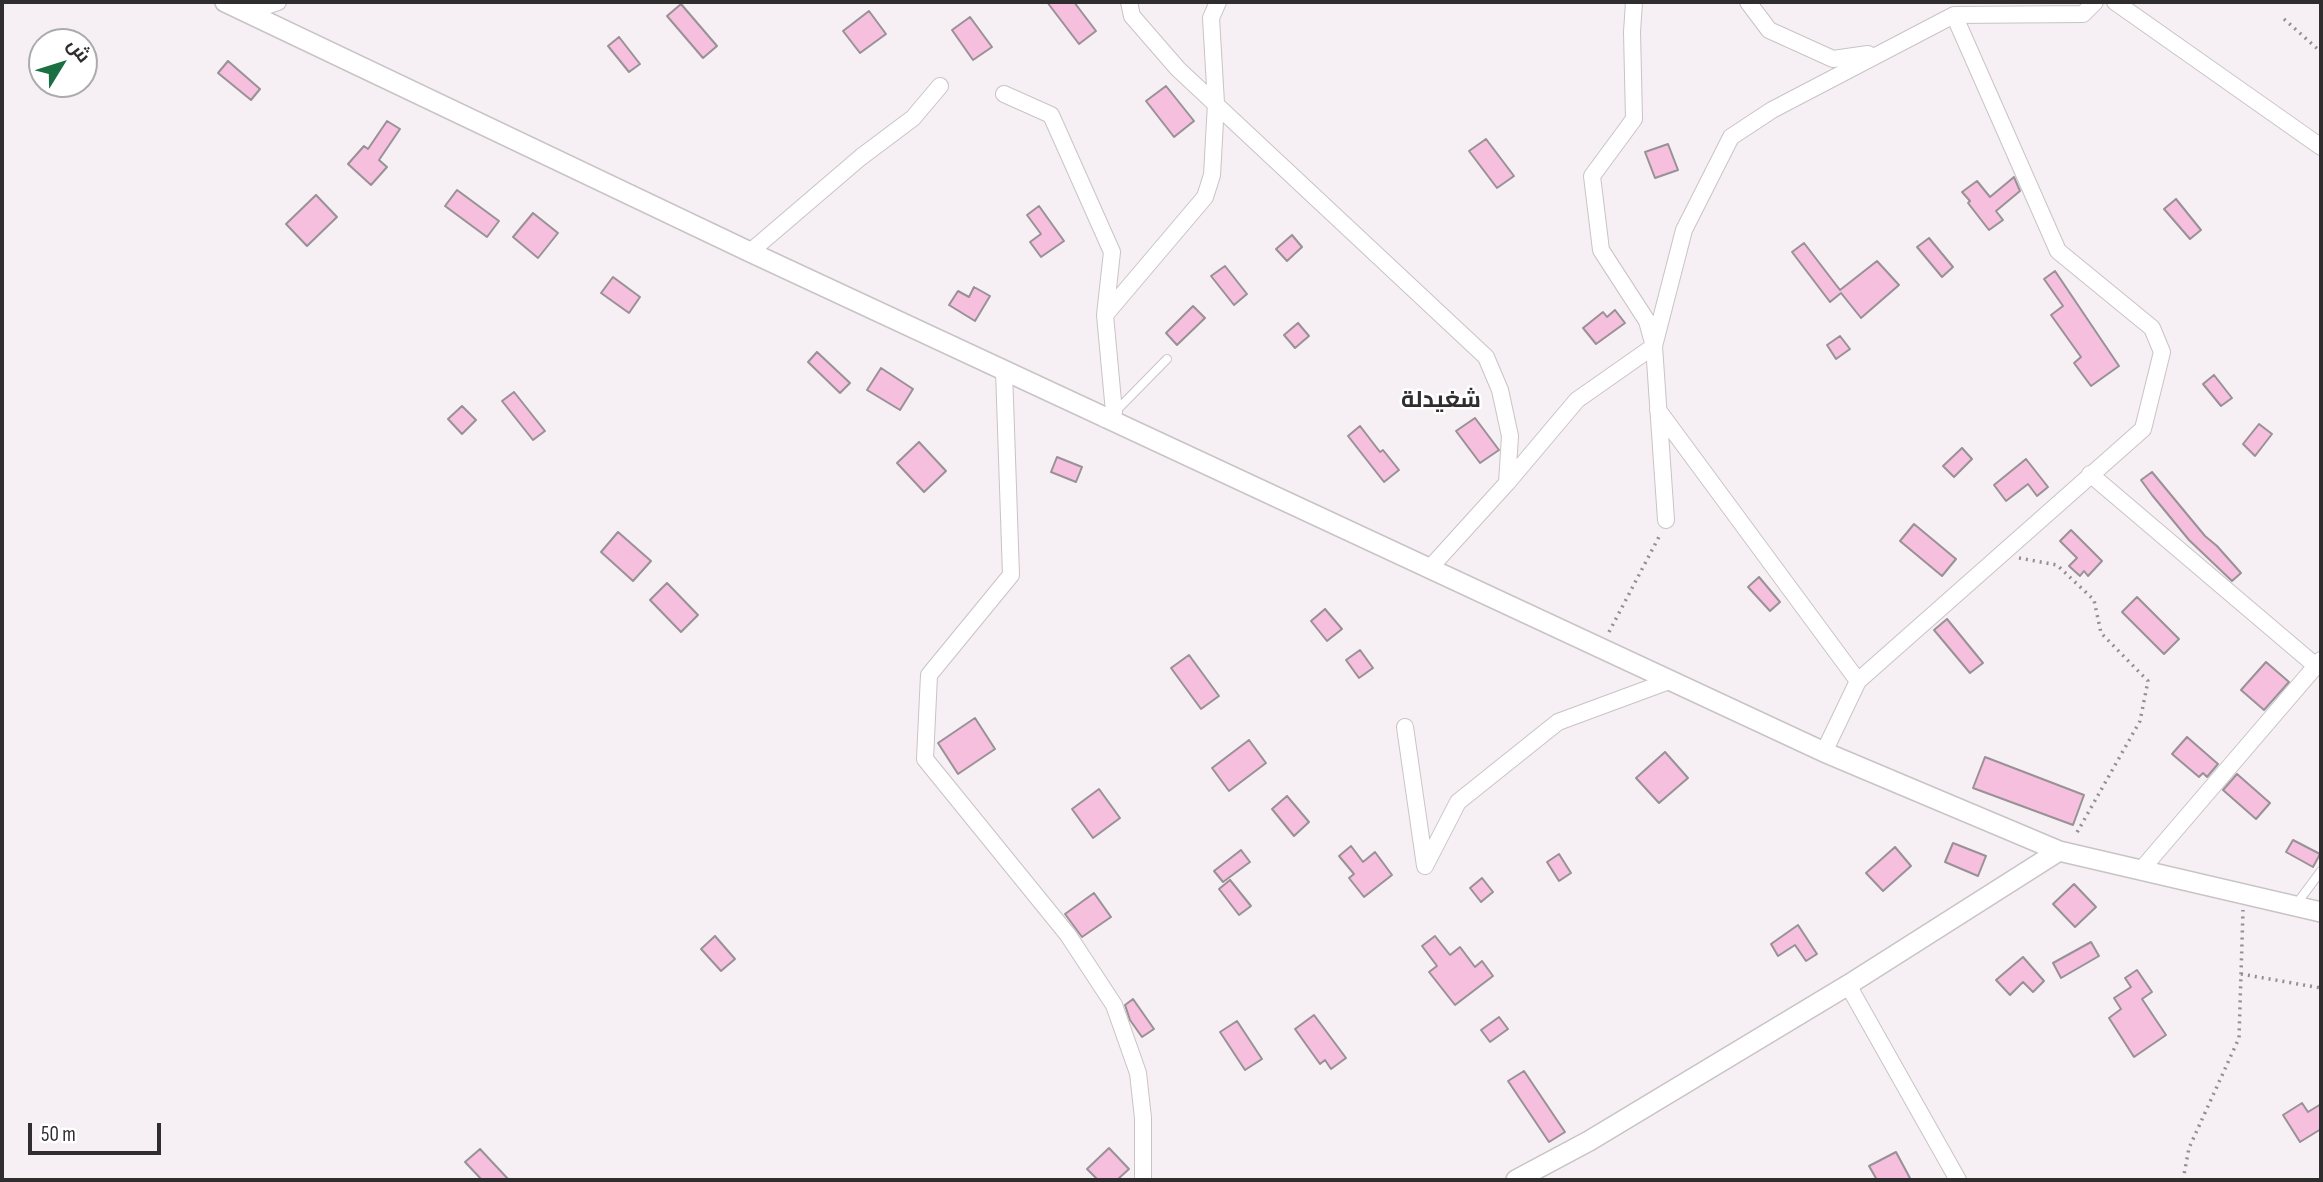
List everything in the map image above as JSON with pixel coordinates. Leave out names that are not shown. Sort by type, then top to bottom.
[{"type":"street","points":[[225,2],[750,253],[1004,371],[1110,416],[1429,569],[1824,752],[2062,852],[2321,912]]},
{"type":"street","points":[[246,13],[278,2]]},
{"type":"street","points":[[1129,2],[1132,16],[1178,69],[1486,358],[1500,390],[1510,436],[1507,483]]},
{"type":"street","points":[[1105,315],[1205,197],[1212,176],[1216,103],[1211,18],[1218,2]]},
{"type":"street","points":[[1634,2],[1634,119],[1592,176],[1601,250],[1647,321],[1654,346],[1666,520]]},
{"type":"street","points":[[1748,2],[1769,30],[1833,59],[1882,52]]},
{"type":"street","points":[[1429,569],[1577,400],[1654,346],[1684,230],[1731,137],[1772,110],[1954,15],[2083,15],[2095,2]]},
{"type":"street","points":[[2115,2],[2321,147]]},
{"type":"street","points":[[1824,752],[1858,681],[2143,429],[2162,352],[2152,328],[2058,251],[1954,15]]},
{"type":"street","points":[[750,253],[860,157],[913,118],[940,86]]},
{"type":"street","points":[[1004,94],[1051,115],[1112,251],[1105,315],[1110,416]]},
{"type":"street","points":[[1004,371],[1011,575],[929,675],[925,759],[1068,935],[1114,1005],[1138,1073],[1143,1118],[1143,1180]]},
{"type":"street","points":[[1658,410],[1858,681]]},
{"type":"street","points":[[2090,474],[2318,663],[2141,870]]},
{"type":"street","points":[[1405,727],[1425,866],[1458,802],[1558,723],[1669,681]]},
{"type":"street","points":[[1516,1180],[1590,1141],[2062,852]]},
{"type":"street","points":[[1848,985],[1958,1180]]},
{"type":"lane","points":[[1110,416],[1167,359]]},
{"type":"lane","points":[[2295,906],[2321,871]]},
{"type":"path","points":[[2284,19],[2321,52]]},
{"type":"path","points":[[1600,649],[1660,537],[1666,520]]},
{"type":"path","points":[[2000,555],[2057,565],[2094,600],[2101,633],[2148,681],[2140,721],[2062,852]]},
{"type":"path","points":[[2183,1180],[2189,1148],[2239,1038],[2244,894]]},
{"type":"path","points":[[2241,974],[2321,988]]},
{"type":"building","points":[[1047,2],[1074,2],[1096,31],[1079,44]]},
{"type":"building","points":[[681,4],[717,46],[703,58],[667,16]]},
{"type":"building","points":[[869,11],[886,34],[860,53],[843,31]]},
{"type":"building","points":[[970,17],[992,47],[973,60],[952,30]]},
{"type":"building","points":[[619,37],[640,64],[629,72],[608,46]]},
{"type":"building","points":[[228,61],[260,89],[251,100],[218,73]]},
{"type":"building","points":[[1166,86],[1194,121],[1174,137],[1146,101]]},
{"type":"building","points":[[387,121],[400,129],[379,160],[387,167],[371,185],[348,164],[364,146],[368,149]]},
{"type":"building","points":[[1486,139],[1514,176],[1497,188],[1469,151]]},
{"type":"building","points":[[1668,144],[1678,170],[1655,178],[1645,152]]},
{"type":"building","points":[[2014,177],[2020,191],[1996,211],[2003,220],[1989,230],[1962,192],[1977,181],[1990,197]]},
{"type":"building","points":[[457,190],[499,221],[487,237],[445,206]]},
{"type":"building","points":[[316,195],[337,217],[307,246],[286,224]]},
{"type":"building","points":[[2176,199],[2201,230],[2190,239],[2164,209]]},
{"type":"building","points":[[1039,206],[1064,241],[1041,257],[1030,242],[1041,234],[1027,215]]},
{"type":"building","points":[[533,213],[558,233],[538,258],[513,237]]},
{"type":"building","points":[[1292,235],[1302,247],[1287,261],[1276,249]]},
{"type":"building","points":[[1929,238],[1953,267],[1942,277],[1917,247]]},
{"type":"building","points":[[1804,243],[1840,290],[1877,261],[1899,285],[1861,318],[1841,293],[1830,302],[1792,252]]},
{"type":"building","points":[[1225,266],[1247,294],[1234,305],[1211,276]]},
{"type":"building","points":[[2055,271],[2119,366],[2091,386],[2074,363],[2081,357],[2051,315],[2063,306],[2044,279]]},
{"type":"building","points":[[613,277],[640,297],[629,313],[601,293]]},
{"type":"building","points":[[974,287],[990,296],[975,321],[949,305],[958,291],[969,297]]},
{"type":"building","points":[[1193,306],[1205,318],[1177,345],[1166,333]]},
{"type":"building","points":[[1615,310],[1625,323],[1596,344],[1583,328],[1603,312],[1607,317]]},
{"type":"building","points":[[1298,323],[1309,336],[1295,348],[1284,335]]},
{"type":"building","points":[[1840,336],[1850,349],[1836,359],[1827,345]]},
{"type":"building","points":[[817,352],[850,383],[840,393],[808,362]]},
{"type":"building","points":[[881,368],[913,389],[900,410],[867,390]]},
{"type":"building","points":[[2214,375],[2232,398],[2221,406],[2203,384]]},
{"type":"building","points":[[514,392],[545,431],[533,440],[502,401]]},
{"type":"building","points":[[462,406],[476,420],[462,434],[448,419]]},
{"type":"building","points":[[1475,418],[1499,450],[1480,463],[1456,431]]},
{"type":"building","points":[[2259,424],[2272,434],[2255,456],[2243,444]]},
{"type":"building","points":[[1360,426],[1380,452],[1383,450],[1399,470],[1384,482],[1348,436]]},
{"type":"building","points":[[919,442],[946,471],[924,492],[897,463]]},
{"type":"building","points":[[1962,448],[1972,459],[1954,477],[1943,466]]},
{"type":"building","points":[[1057,457],[1082,467],[1076,482],[1051,472]]},
{"type":"building","points":[[2026,459],[2048,487],[2037,496],[2028,484],[2006,501],[1994,485]]},
{"type":"building","points":[[2152,472],[2205,536],[2241,573],[2232,581],[2189,540],[2152,495],[2141,480]]},
{"type":"building","points":[[1914,524],[1956,559],[1942,576],[1900,541]]},
{"type":"building","points":[[2071,530],[2102,561],[2088,576],[2084,571],[2080,576],[2069,566],[2077,558],[2060,541]]},
{"type":"building","points":[[618,532],[651,561],[633,581],[601,552]]},
{"type":"building","points":[[1759,577],[1780,602],[1770,611],[1748,587]]},
{"type":"building","points":[[667,583],[698,615],[681,632],[650,600]]},
{"type":"building","points":[[2137,597],[2179,639],[2164,654],[2122,612]]},
{"type":"building","points":[[1325,609],[1342,629],[1327,641],[1311,621]]},
{"type":"building","points":[[1947,619],[1983,663],[1970,673],[1934,630]]},
{"type":"building","points":[[1360,650],[1373,668],[1359,678],[1346,660]]},
{"type":"building","points":[[1189,655],[1219,696],[1201,709],[1171,668]]},
{"type":"building","points":[[2266,662],[2289,682],[2264,710],[2241,690]]},
{"type":"building","points":[[975,718],[995,749],[958,774],[938,743]]},
{"type":"building","points":[[2187,737],[2218,764],[2207,777],[2203,773],[2199,777],[2172,754]]},
{"type":"building","points":[[1249,740],[1266,763],[1229,791],[1212,768]]},
{"type":"building","points":[[1665,752],[1688,778],[1659,803],[1636,778]]},
{"type":"building","points":[[1985,757],[2084,795],[2073,825],[1973,788]]},
{"type":"building","points":[[2237,774],[2270,803],[2256,819],[2223,790]]},
{"type":"building","points":[[1099,789],[1120,818],[1093,838],[1072,809]]},
{"type":"building","points":[[1287,796],[1309,822],[1294,836],[1272,809]]},
{"type":"building","points":[[2293,840],[2320,854],[2313,867],[2286,852]]},
{"type":"building","points":[[1953,843],[1986,856],[1978,876],[1945,862]]},
{"type":"building","points":[[1351,846],[1363,862],[1375,852],[1392,875],[1364,897],[1349,878],[1354,874],[1339,856]]},
{"type":"building","points":[[1895,847],[1911,866],[1883,891],[1866,873]]},
{"type":"building","points":[[1241,850],[1250,862],[1223,882],[1214,871]]},
{"type":"building","points":[[1559,854],[1571,873],[1559,881],[1547,862]]},
{"type":"building","points":[[1482,878],[1493,892],[1481,902],[1470,888]]},
{"type":"building","points":[[1230,880],[1251,906],[1239,915],[1219,889]]},
{"type":"building","points":[[2074,884],[2096,907],[2075,927],[2053,904]]},
{"type":"building","points":[[1094,893],[1111,917],[1082,937],[1065,914]]},
{"type":"building","points":[[1798,925],[1817,954],[1806,961],[1795,945],[1778,956],[1771,944]]},
{"type":"building","points":[[715,936],[735,959],[721,971],[701,949]]},
{"type":"building","points":[[1435,936],[1450,955],[1460,947],[1475,967],[1482,961],[1493,976],[1455,1005],[1429,972],[1437,966],[1422,946]]},
{"type":"building","points":[[2091,942],[2099,956],[2061,978],[2053,963]]},
{"type":"building","points":[[2023,957],[2044,981],[2033,992],[2023,982],[2010,995],[1996,980]]},
{"type":"building","points":[[2137,970],[2152,992],[2142,999],[2166,1035],[2134,1057],[2109,1018],[2121,1009],[2114,998],[2131,987],[2125,978]]},
{"type":"building","points":[[1133,999],[1154,1029],[1142,1037],[1130,1020],[1125,1005]]},
{"type":"building","points":[[1314,1015],[1346,1058],[1331,1069],[1325,1060],[1320,1064],[1295,1029]]},
{"type":"building","points":[[1499,1017],[1508,1029],[1490,1042],[1481,1030]]},
{"type":"building","points":[[1237,1021],[1262,1059],[1245,1070],[1220,1032]]},
{"type":"building","points":[[1524,1071],[1565,1132],[1549,1142],[1508,1081]]},
{"type":"building","points":[[2302,1103],[2308,1112],[2321,1104],[2321,1129],[2300,1142],[2283,1115]]},
{"type":"building","points":[[1109,1148],[1129,1169],[1117,1180],[1098,1180],[1087,1169]]},
{"type":"building","points":[[480,1149],[509,1180],[482,1180],[465,1162]]},
{"type":"building","points":[[1896,1152],[1911,1180],[1877,1180],[1869,1166]]},
{"type":"district","name":"شغيدلة","points":[[1441,401]]}]
